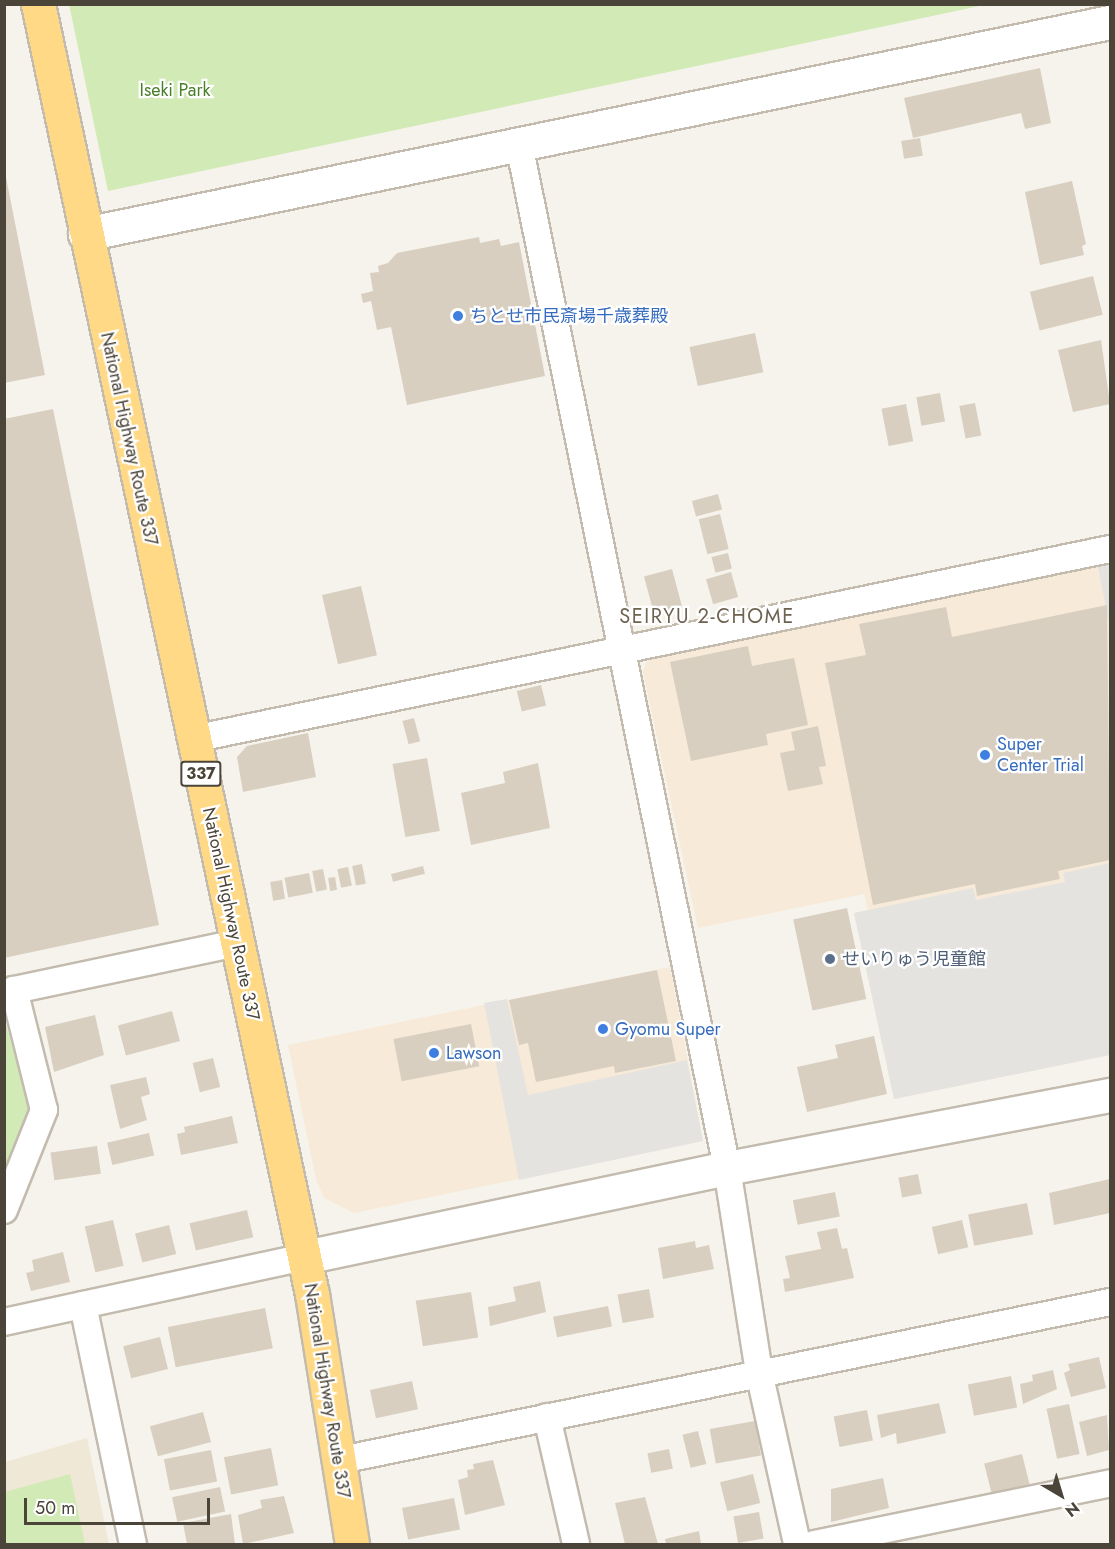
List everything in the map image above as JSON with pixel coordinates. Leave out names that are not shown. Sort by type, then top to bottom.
[{"type":"highway","name":"National Highway Route 337","points":[[38,4],[304,1257],[336,1461],[352,1545]]},
{"type":"street","points":[[85,234],[1107,23]]},
{"type":"street","points":[[519,144],[727,1168],[759,1372],[797,1545]]},
{"type":"street","points":[[193,739],[622,647],[1110,549]]},
{"type":"street","points":[[4,1210],[44,1110],[14,990],[237,943]]},
{"type":"street","points":[[4,1322],[727,1168],[1110,1095]]},
{"type":"street","points":[[336,1461],[759,1372],[1110,1302]]},
{"type":"street","points":[[83,1305],[133,1545]]},
{"type":"street","points":[[547,1417],[576,1545]]},
{"type":"street","points":[[814,1545],[1110,1483]]},
{"type":"shaded area","points":[[1110,564],[1110,1055],[894,1099],[854,913],[868,910],[864,894],[698,928],[643,672],[646,663],[654,655]]},
{"type":"shaded area","points":[[1110,564],[1110,629],[1098,567]]},
{"type":"shaded area","points":[[1110,863],[1110,1055],[894,1099],[854,913],[973,888],[976,900],[1065,882],[1063,873]]},
{"type":"shaded area","points":[[670,967],[703,1141],[354,1213],[324,1198],[316,1179],[288,1045]]},
{"type":"shaded area","points":[[507,999],[528,1095],[687,1060],[703,1141],[519,1180],[484,1003]]},
{"type":"shaded area","points":[[87,1438],[109,1544],[5,1544],[5,1462]]},
{"type":"green space","name":"Iseki Park","points":[[69,4],[984,4],[984,5],[108,191]]},
{"type":"green space","points":[[4,1017],[31,1112],[5,1171],[4,1171]]},
{"type":"green space","points":[[70,1474],[85,1544],[5,1544],[5,1492]]},
{"type":"building","points":[[1040,68],[1051,123],[1025,129],[1021,113],[913,138],[904,98]]},
{"type":"building","points":[[920,138],[923,156],[904,159],[901,141]]},
{"type":"building","points":[[4,167],[45,375],[4,383]]},
{"type":"building","points":[[1072,181],[1086,244],[1082,246],[1084,255],[1040,265],[1025,192]]},
{"type":"building","points":[[479,237],[480,243],[499,239],[501,246],[519,242],[545,376],[407,405],[391,327],[377,330],[371,301],[363,303],[361,294],[373,291],[370,273],[379,272],[378,266],[388,263],[397,253]]},
{"type":"building","points":[[1093,276],[1103,315],[1040,331],[1030,292]]},
{"type":"building","points":[[755,333],[763,372],[698,386],[689,347]]},
{"type":"building","points":[[1101,340],[1110,404],[1073,412],[1058,350]]},
{"type":"building","points":[[940,393],[945,422],[921,426],[916,397]]},
{"type":"building","points":[[975,403],[981,435],[966,438],[959,406]]},
{"type":"building","points":[[906,404],[913,441],[889,446],[881,409]]},
{"type":"building","points":[[53,409],[159,925],[4,958],[4,419]]},
{"type":"building","points":[[718,494],[722,509],[696,516],[692,501]]},
{"type":"building","points":[[720,514],[729,549],[707,554],[699,519]]},
{"type":"building","points":[[728,553],[732,569],[715,573],[712,557]]},
{"type":"building","points":[[672,569],[682,607],[654,614],[644,577]]},
{"type":"building","points":[[731,572],[738,597],[713,604],[706,579]]},
{"type":"building","points":[[361,586],[377,655],[338,664],[322,595]]},
{"type":"building","points":[[1107,605],[1110,860],[1058,871],[1060,879],[977,896],[975,884],[873,905],[825,663],[866,655],[859,624],[946,607],[952,637]]},
{"type":"building","points":[[748,646],[752,666],[794,658],[808,725],[766,734],[768,745],[691,761],[670,662]]},
{"type":"building","points":[[541,685],[546,705],[522,711],[517,691]]},
{"type":"building","points":[[414,718],[420,741],[409,744],[402,721]]},
{"type":"building","points":[[818,726],[826,766],[819,767],[823,784],[788,791],[780,753],[795,750],[791,732]]},
{"type":"building","points":[[308,733],[316,777],[243,792],[237,757],[247,746]]},
{"type":"building","points":[[427,758],[440,831],[405,837],[393,764]]},
{"type":"building","points":[[538,763],[550,828],[471,845],[461,793],[505,783],[503,772]]},
{"type":"building","points":[[362,864],[366,884],[356,886],[352,866]]},
{"type":"building","points":[[423,866],[425,874],[393,882],[391,874]]},
{"type":"building","points":[[348,867],[352,886],[341,888],[337,869]]},
{"type":"building","points":[[323,869],[327,890],[316,892],[312,871]]},
{"type":"building","points":[[309,873],[313,893],[288,897],[284,878]]},
{"type":"building","points":[[335,877],[337,890],[330,891],[328,878]]},
{"type":"building","points":[[282,880],[285,899],[273,901],[270,882]]},
{"type":"building","name":"せいりゅう児童館","points":[[847,908],[866,999],[813,1010],[793,919]]},
{"type":"building","points":[[657,970],[676,1061],[615,1073],[614,1066],[536,1082],[528,1043],[519,1045],[509,1000]]},
{"type":"building","points":[[172,1011],[180,1041],[126,1055],[118,1025]]},
{"type":"building","points":[[95,1015],[104,1055],[54,1072],[45,1027]]},
{"type":"building","points":[[471,1024],[479,1066],[402,1081],[393,1039]]},
{"type":"building","points":[[874,1036],[887,1094],[807,1112],[797,1067],[838,1058],[835,1045]]},
{"type":"building","points":[[213,1058],[220,1087],[200,1092],[193,1063]]},
{"type":"building","points":[[146,1077],[150,1094],[141,1097],[147,1120],[120,1129],[110,1085]]},
{"type":"building","points":[[232,1116],[238,1143],[181,1155],[177,1134],[185,1132],[184,1127]]},
{"type":"building","points":[[149,1133],[154,1155],[112,1165],[107,1143]]},
{"type":"building","points":[[97,1146],[101,1174],[54,1180],[50,1153]]},
{"type":"building","points":[[918,1174],[922,1194],[902,1197],[898,1178]]},
{"type":"building","points":[[1110,1179],[1110,1213],[1054,1225],[1049,1193]]},
{"type":"building","points":[[835,1192],[840,1217],[798,1225],[793,1200]]},
{"type":"building","points":[[1027,1203],[1033,1234],[974,1246],[968,1214]]},
{"type":"building","points":[[247,1210],[253,1237],[196,1251],[190,1223]]},
{"type":"building","points":[[113,1220],[124,1266],[95,1272],[85,1227]]},
{"type":"building","points":[[962,1220],[968,1247],[938,1254],[932,1227]]},
{"type":"building","points":[[169,1225],[176,1254],[142,1263],[135,1233]]},
{"type":"building","points":[[837,1228],[842,1249],[847,1248],[854,1278],[785,1292],[783,1279],[790,1278],[785,1256],[821,1249],[817,1232]]},
{"type":"building","points":[[695,1241],[696,1248],[709,1245],[714,1269],[663,1279],[658,1248]]},
{"type":"building","points":[[63,1252],[70,1282],[31,1291],[26,1273],[34,1271],[32,1260]]},
{"type":"building","points":[[540,1281],[546,1312],[490,1326],[488,1307],[516,1301],[513,1287]]},
{"type":"building","points":[[649,1289],[654,1318],[623,1323],[617,1295]]},
{"type":"building","points":[[471,1292],[478,1337],[423,1346],[416,1301]]},
{"type":"building","points":[[608,1306],[612,1327],[557,1337],[553,1317]]},
{"type":"building","points":[[265,1308],[273,1348],[176,1367],[168,1327]]},
{"type":"building","points":[[160,1337],[168,1369],[131,1378],[123,1346]]},
{"type":"building","points":[[1099,1357],[1106,1388],[1071,1397],[1064,1373],[1070,1370],[1068,1364]]},
{"type":"building","points":[[1053,1370],[1057,1389],[1023,1404],[1020,1384],[1033,1381],[1032,1375]]},
{"type":"building","points":[[1011,1376],[1017,1407],[974,1416],[968,1384]]},
{"type":"building","points":[[412,1381],[418,1409],[376,1418],[370,1390]]},
{"type":"building","points":[[939,1403],[946,1433],[897,1444],[896,1433],[881,1438],[877,1415]]},
{"type":"building","points":[[1069,1404],[1080,1454],[1057,1459],[1047,1409]]},
{"type":"building","points":[[867,1410],[873,1440],[840,1447],[834,1416]]},
{"type":"building","points":[[203,1412],[211,1442],[158,1456],[150,1426]]},
{"type":"building","points":[[1107,1415],[1109,1450],[1087,1456],[1079,1422]]},
{"type":"building","points":[[755,1421],[761,1455],[716,1463],[710,1429]]},
{"type":"building","points":[[698,1431],[706,1464],[691,1468],[682,1435]]},
{"type":"building","points":[[271,1448],[278,1485],[231,1494],[224,1457]]},
{"type":"building","points":[[669,1449],[673,1469],[651,1473],[647,1453]]},
{"type":"building","points":[[211,1450],[217,1481],[170,1491],[164,1459]]},
{"type":"building","points":[[1022,1454],[1030,1485],[992,1494],[984,1463]]},
{"type":"building","points":[[493,1460],[505,1505],[465,1515],[458,1480],[468,1477],[467,1470],[474,1469],[473,1464]]},
{"type":"building","points":[[753,1474],[760,1503],[727,1511],[720,1482]]},
{"type":"building","points":[[883,1478],[889,1508],[831,1522],[831,1489]]},
{"type":"building","points":[[220,1487],[225,1511],[177,1522],[172,1497]]},
{"type":"building","points":[[284,1496],[294,1533],[243,1544],[238,1515],[262,1508],[260,1500]]},
{"type":"building","points":[[645,1497],[658,1544],[625,1544],[615,1503]]},
{"type":"building","points":[[454,1498],[460,1529],[408,1540],[402,1508]]},
{"type":"building","points":[[759,1512],[764,1539],[738,1543],[733,1517]]},
{"type":"building","points":[[231,1514],[235,1544],[187,1544],[183,1523]]},
{"type":"building","points":[[699,1531],[701,1544],[666,1544],[665,1539]]},
{"type":"place","name":"ちとせ市民斎場千歳葬殿","points":[[458,316]]},
{"type":"place","name":"Super Center Trial","points":[[985,755]]},
{"type":"place","name":"せいりゅう児童館","points":[[830,959]]},
{"type":"place","name":"Gyomu Super","points":[[603,1029]]},
{"type":"place","name":"Lawson","points":[[434,1053]]},
{"type":"district","name":"SEIRYU 2-CHOME","points":[[707,616]]}]
